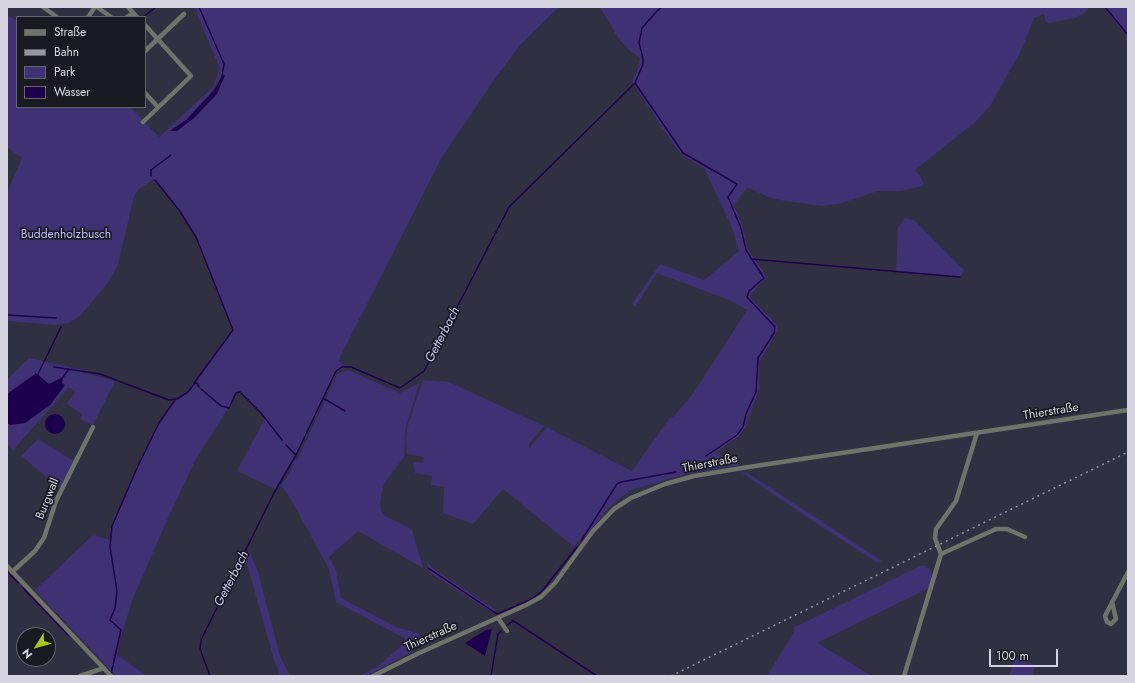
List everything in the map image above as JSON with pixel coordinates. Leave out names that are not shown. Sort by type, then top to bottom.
[{"type":"street","points":[[43,7],[56,16]]},
{"type":"street","points":[[89,16],[96,7],[110,16]]},
{"type":"street","points":[[128,7],[136,16]]},
{"type":"street","points":[[128,16],[133,13]]},
{"type":"street","points":[[146,50],[184,14]]},
{"type":"street","points":[[143,122],[191,76],[146,26]]},
{"type":"street","points":[[146,94],[158,107]]},
{"type":"street","name":"Thierstraße","points":[[373,676],[417,654],[526,605],[545,594],[602,520],[622,504],[652,488],[694,476],[742,468],[1128,410]]},
{"type":"street","name":"Burgwall","points":[[12,572],[35,551],[44,538],[56,501],[93,427]]},
{"type":"street","points":[[904,676],[941,554],[935,538],[936,529],[951,511],[956,501],[977,433]]},
{"type":"street","points":[[941,554],[996,529],[1007,529],[1025,538]]},
{"type":"street","points":[[7,566],[109,674]]},
{"type":"street","points":[[1112,602],[1128,572]]},
{"type":"street","points":[[498,618],[507,631]]},
{"type":"street","points":[[80,676],[104,668]]},
{"type":"green space","name":"Buddenholzbusch","points":[[194,7],[559,7],[521,44],[494,80],[441,159],[338,361],[345,365],[335,372],[296,454],[291,451],[295,456],[275,489],[237,471],[265,418],[239,391],[235,392],[230,408],[214,400],[221,406],[228,408],[195,461],[168,518],[133,598],[120,640],[117,655],[147,676],[116,676],[35,590],[93,535],[110,540],[112,526],[159,423],[174,400],[188,392],[194,384],[197,383],[195,383],[233,330],[196,237],[179,210],[154,179],[139,189],[134,196],[118,265],[107,284],[80,316],[69,323],[58,325],[7,321],[7,192],[22,158],[7,147],[7,15],[16,20],[16,108],[131,108],[159,137],[212,88],[220,69]],"holes":[[[221,76],[224,77],[217,94],[206,105],[171,132],[172,129],[186,120],[210,94]],[[198,383],[204,392],[198,387]]]},
{"type":"green space","points":[[600,7],[1090,7],[1084,13],[1075,18],[1049,23],[1046,22],[1044,14],[1034,18],[1021,51],[990,106],[974,123],[915,170],[924,184],[923,186],[901,191],[878,191],[839,204],[822,206],[768,197],[747,187],[734,205],[744,231],[747,247],[767,278],[754,290],[750,297],[776,324],[778,330],[759,362],[759,389],[745,428],[739,436],[716,453],[740,465],[690,473],[631,490],[610,506],[581,542],[578,541],[574,547],[503,489],[473,524],[443,513],[444,487],[431,485],[432,476],[415,473],[413,462],[423,463],[424,457],[407,454],[406,439],[407,429],[423,380],[449,382],[544,426],[529,444],[529,449],[548,426],[550,429],[632,471],[671,416],[673,417],[692,395],[747,310],[729,300],[657,273],[635,307],[632,304],[660,264],[704,280],[739,251],[733,230],[704,168],[685,157],[675,147],[632,82],[638,69],[640,58],[629,50],[618,38]]},
{"type":"green space","points":[[1103,7],[1128,7],[1128,37]]},
{"type":"green space","points":[[905,218],[914,220],[964,270],[960,277],[896,271],[898,227]]},
{"type":"green space","points":[[29,358],[83,370],[82,372],[115,381],[93,425],[80,419],[82,414],[66,404],[75,393],[69,387],[13,450],[7,444],[7,423],[10,425],[25,423],[50,405],[65,385],[57,380],[49,384],[46,383],[40,376],[7,394],[7,379]]},
{"type":"green space","points":[[348,370],[400,393],[419,383],[405,431],[404,457],[384,484],[380,502],[381,511],[385,516],[407,526],[412,530],[423,568],[358,531],[329,557],[336,571],[341,598],[396,627],[420,634],[411,652],[366,676],[359,676],[378,666],[400,647],[406,639],[336,602],[329,569],[289,496],[281,486],[294,464],[292,463],[295,459],[297,460],[337,374]]},
{"type":"green space","points":[[38,439],[74,461],[61,489],[21,456]]},
{"type":"green space","points":[[746,472],[882,561],[878,563],[816,523],[742,473]]},
{"type":"green space","points":[[249,550],[258,572],[280,656],[290,676],[280,676],[274,660],[245,557]]},
{"type":"green space","points":[[426,561],[435,570],[497,611],[492,612],[429,572]]},
{"type":"green space","points":[[920,566],[926,566],[931,570],[932,576],[929,588],[817,643],[872,676],[767,676],[795,630],[793,628]]},
{"type":"green space","points":[[1015,657],[1035,665],[1032,676],[1009,676]]},
{"type":"water","points":[[225,75],[217,94],[194,118],[177,131],[170,131],[186,120],[215,89],[222,76]]},
{"type":"water","points":[[36,373],[49,384],[63,377],[62,383],[65,385],[50,405],[25,423],[10,425],[7,423],[7,394]]},
{"type":"water","points":[[55,414],[62,417],[65,424],[62,431],[55,434],[48,431],[45,424],[48,417]]},
{"type":"water","points":[[492,629],[485,656],[465,643],[486,630]]},
{"type":"waterway","points":[[144,16],[156,7]]},
{"type":"waterway","points":[[199,7],[224,64],[222,77]]},
{"type":"waterway","name":"Getterbach","points":[[210,676],[200,649],[201,640],[274,493],[296,455],[336,371],[342,367],[351,367],[400,388],[424,371],[509,207],[635,83],[643,64],[639,43],[642,28],[662,7]]},
{"type":"waterway","points":[[1105,7],[1128,35]]},
{"type":"waterway","points":[[635,83],[683,153],[737,184],[728,197],[741,228],[746,250],[764,278],[749,291],[747,297],[775,327],[774,333],[758,358],[756,392],[746,414],[743,427],[737,435],[706,456]]},
{"type":"waterway","points":[[151,176],[151,170],[171,155]]},
{"type":"waterway","points":[[155,180],[179,210],[196,237],[233,330],[194,383]]},
{"type":"waterway","points":[[751,259],[960,277]]},
{"type":"waterway","points":[[7,315],[56,318]]},
{"type":"waterway","points":[[38,374],[61,327]]},
{"type":"waterway","points":[[54,367],[100,374],[169,400],[177,399],[188,392],[195,383],[197,383],[199,387]]},
{"type":"waterway","points":[[63,377],[69,369]]},
{"type":"waterway","points":[[201,389],[221,406],[229,408],[236,393],[240,392],[261,413],[282,440]]},
{"type":"waterway","points":[[323,398],[345,411]]},
{"type":"waterway","points":[[111,674],[121,630],[110,620],[115,608],[117,591],[110,547],[112,526],[137,468],[159,423],[175,400]]},
{"type":"waterway","points":[[286,445],[296,455]]},
{"type":"waterway","points":[[683,470],[694,465]]},
{"type":"waterway","points":[[581,541],[617,484],[676,472]]},
{"type":"waterway","points":[[428,568],[497,614],[530,600],[542,591],[577,547]]},
{"type":"waterway","points":[[7,571],[18,583]]},
{"type":"waterway","points":[[23,588],[69,636]]},
{"type":"waterway","points":[[512,620],[597,676]]},
{"type":"waterway","points":[[506,626],[513,621]]},
{"type":"waterway","points":[[491,676],[498,634],[501,631]]},
{"type":"railway","points":[[671,676],[1128,452]]}]
